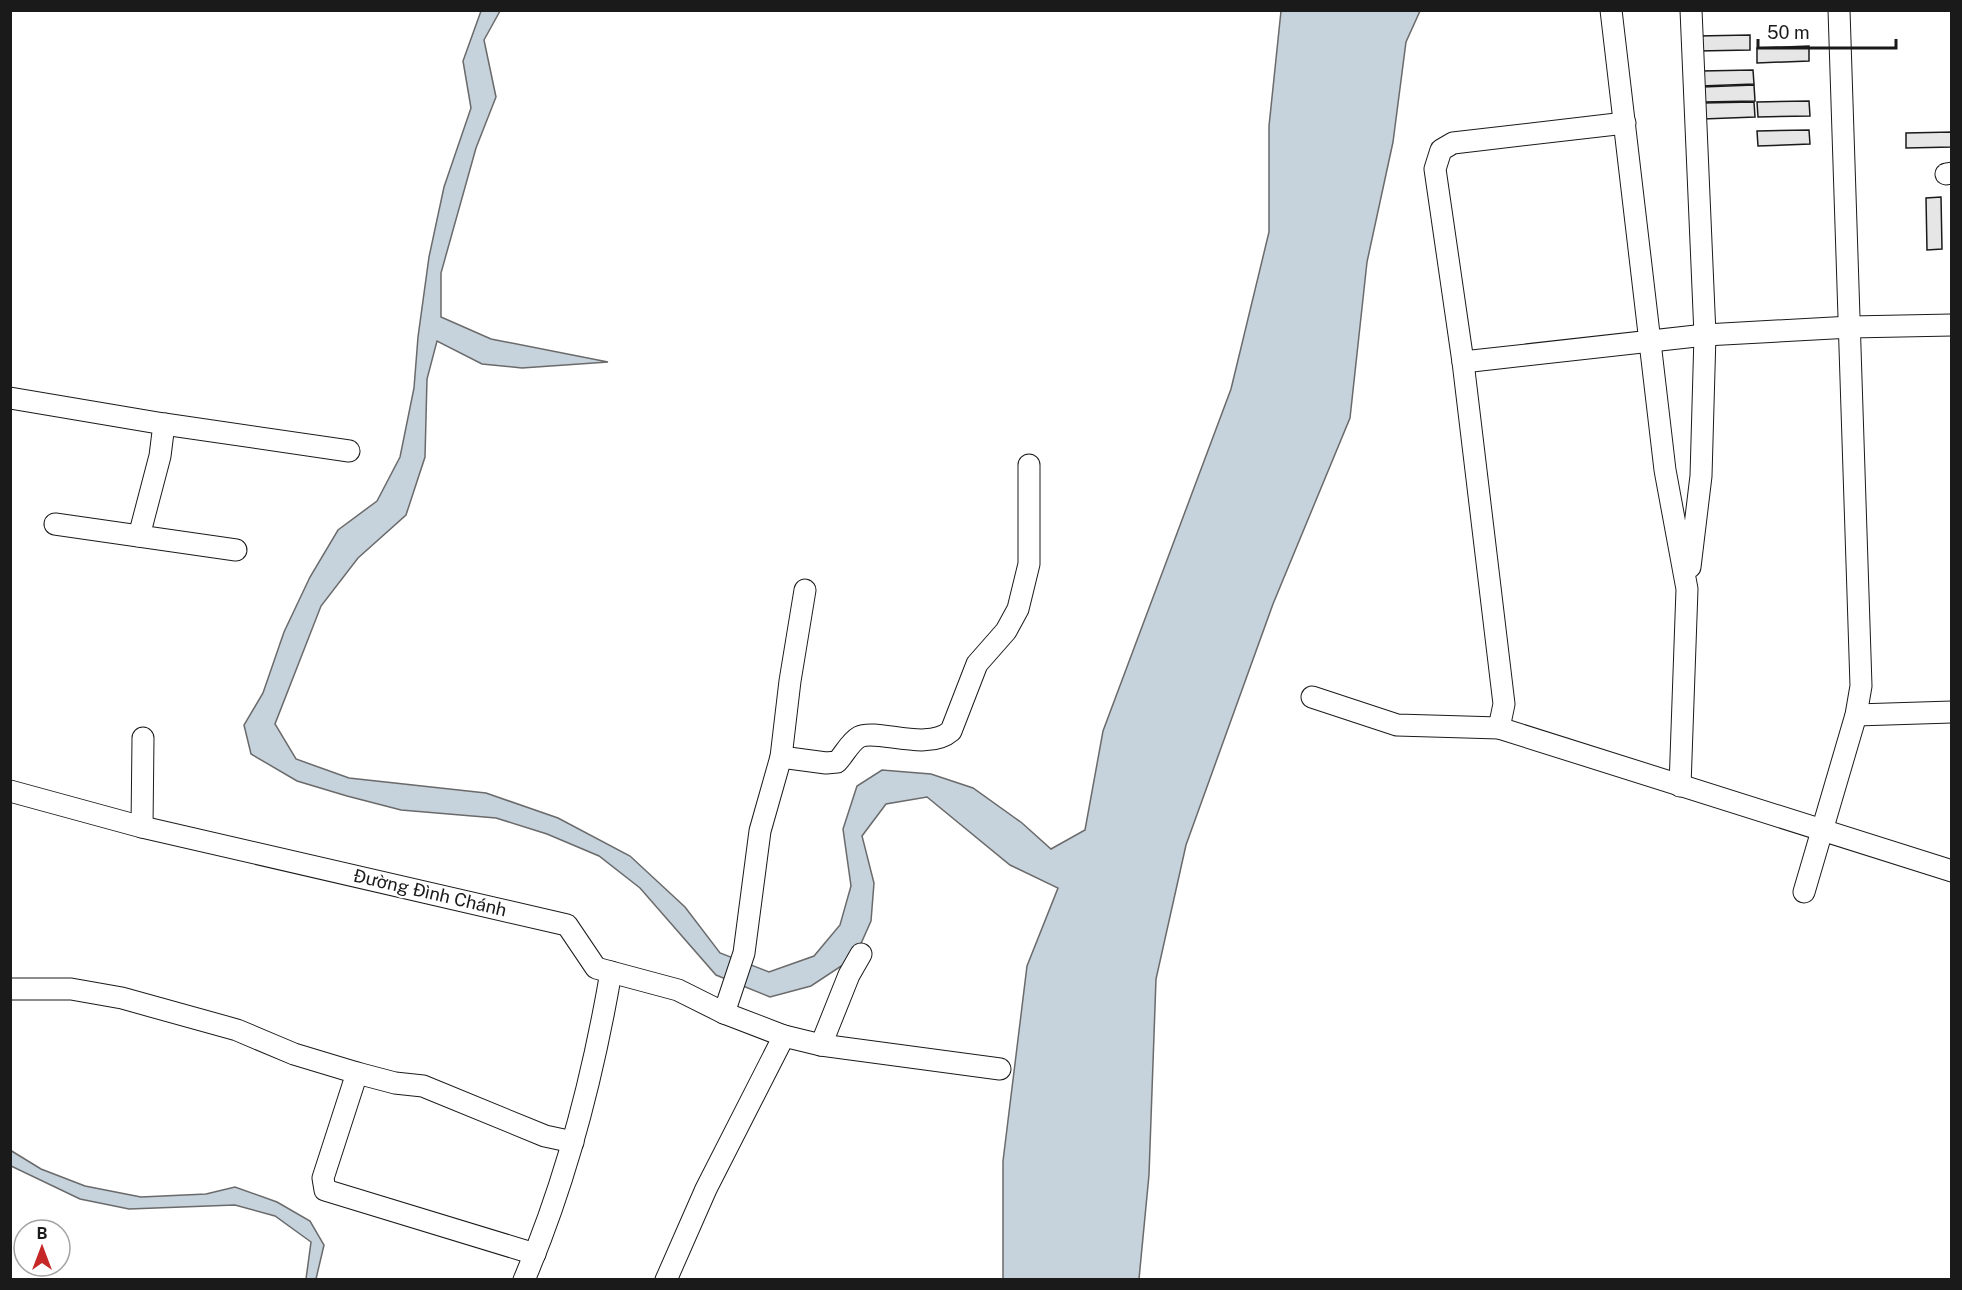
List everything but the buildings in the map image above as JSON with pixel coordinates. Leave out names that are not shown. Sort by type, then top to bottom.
[{"type":"street","points":[[1611,10],[1648,341],[1665,470],[1688,589]]},
{"type":"street","points":[[1680,786],[1688,589],[1701,476],[1705,335],[1691,10]]},
{"type":"street","points":[[1804,892],[1856,715],[1861,686],[1839,10]]},
{"type":"street","points":[[1499,728],[1504,704],[1463,362],[1435,169],[1441,150],[1453,143],[1624,123]]},
{"type":"street","points":[[1463,362],[1705,335],[1851,327],[1952,325]]},
{"type":"street","points":[[10,398],[164,424],[349,451]]},
{"type":"street","points":[[139,536],[160,456],[164,424]]},
{"type":"street","points":[[781,757],[826,764],[837,762],[857,738],[864,736],[905,740],[944,737],[951,730],[977,664],[1006,631],[1018,609],[1029,564],[1029,465]]},
{"type":"street","points":[[55,524],[237,550]]},
{"type":"street","points":[[724,1013],[741,960],[760,831],[781,757],[790,681],[805,590]]},
{"type":"street","points":[[1312,697],[1397,725],[1499,728],[1952,871]]},
{"type":"street","points":[[1856,715],[1952,712]]},
{"type":"street","points":[[142,827],[143,738]]},
{"type":"street","name":"Đường Đình Chánh","points":[[10,791],[142,827],[567,925],[596,968],[678,990],[724,1013],[784,1036],[821,1045],[1000,1069]]},
{"type":"street","points":[[821,1045],[849,975],[861,954]]},
{"type":"street","points":[[524,1280],[573,1142],[598,1049],[611,972]]},
{"type":"street","points":[[10,989],[71,989],[122,998],[237,1030],[294,1054],[357,1073],[395,1083],[423,1086],[545,1136],[573,1142]]},
{"type":"street","points":[[666,1280],[706,1189],[784,1036]]},
{"type":"street","points":[[357,1073],[323,1178],[325,1190],[535,1254]]},
{"type":"shaded area","points":[[481,11],[500,11],[484,40],[496,97],[476,148],[441,273],[441,317],[491,339],[608,362],[522,368],[482,364],[437,341],[427,379],[425,457],[406,515],[358,558],[321,606],[275,724],[296,759],[349,778],[486,793],[558,818],[630,856],[685,907],[720,953],[769,972],[814,956],[840,925],[851,886],[843,829],[857,786],[882,770],[931,774],[973,788],[1022,823],[1051,849],[1085,830],[1103,731],[1231,389],[1269,232],[1269,126],[1281,11],[1420,11],[1406,42],[1393,142],[1367,262],[1350,418],[1273,604],[1186,845],[1156,979],[1149,1175],[1139,1279],[1003,1279],[1003,1161],[1027,966],[1058,888],[1010,865],[927,797],[886,804],[862,836],[874,883],[871,921],[855,957],[811,986],[770,997],[716,975],[640,888],[599,856],[547,834],[496,818],[401,810],[347,796],[297,781],[251,754],[244,725],[263,693],[284,632],[310,577],[338,530],[377,501],[400,457],[414,388],[418,337],[429,257],[444,187],[471,108],[463,61]]},
{"type":"shaded area","points":[[10,1150],[41,1169],[85,1186],[141,1197],[206,1194],[235,1187],[277,1202],[310,1221],[324,1245],[316,1279],[306,1279],[311,1242],[275,1216],[235,1205],[129,1209],[80,1199],[11,1166]]}]
